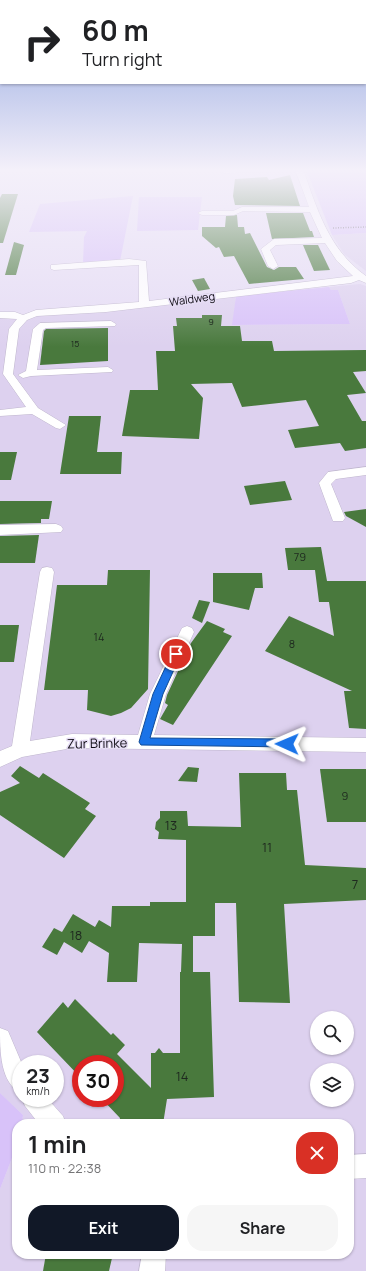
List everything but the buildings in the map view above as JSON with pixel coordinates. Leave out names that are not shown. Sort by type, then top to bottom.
[{"type":"street","points":[[322,228],[327,240],[339,258],[363,278]]},
{"type":"street","points":[[273,266],[265,250],[274,242],[327,240]]},
{"type":"street","points":[[54,267],[129,262],[143,263],[144,305]]},
{"type":"street","name":"Waldweg","points":[[0,315],[15,315],[23,318],[36,313],[50,311],[106,310],[363,278]]},
{"type":"street","points":[[23,318],[14,329],[8,374],[18,390],[34,410],[60,425]]},
{"type":"street","points":[[31,373],[38,329],[44,325],[111,324]]},
{"type":"street","points":[[10,378],[31,373],[108,370]]},
{"type":"street","points":[[0,413],[34,410]]},
{"type":"street","points":[[338,518],[325,483],[332,475],[366,471]]},
{"type":"street","points":[[0,530],[56,529]]},
{"type":"street","points":[[20,750],[47,572]]},
{"type":"street","points":[[144,742],[158,694],[187,632]]},
{"type":"street","name":"Zur Brinke","points":[[0,759],[20,750],[72,741],[366,745]]},
{"type":"street","points":[[0,1039],[12,1067]]},
{"type":"street","points":[[40,1107],[49,1119]]},
{"type":"street","points":[[354,1167],[366,1166]]},
{"type":"street","points":[[152,1271],[153,1259]]},
{"type":"shaded area","points":[[30,228],[127,228],[120,261],[83,264],[84,237],[87,231],[29,232]]},
{"type":"shaded area","points":[[137,228],[198,228],[198,230],[137,231]]},
{"type":"shaded area","points":[[329,228],[366,228],[366,233],[332,235]]},
{"type":"shaded area","points":[[366,233],[366,271],[344,254],[332,235]]},
{"type":"shaded area","points":[[360,284],[366,286],[366,1271],[0,1271],[0,1189],[12,1158],[12,1259],[354,1259],[354,1119],[23,1119],[23,1115],[15,1107],[64,1107],[64,1055],[12,1055],[12,1104],[0,1093],[0,317],[28,320],[40,315],[97,313],[236,296],[233,325],[350,324],[338,290],[331,290],[329,287]]},
{"type":"shaded area","points":[[329,287],[331,290],[338,290],[350,324],[232,325],[236,296]]},
{"type":"shaded area","points":[[0,1093],[12,1104],[12,1107],[15,1107],[23,1115],[23,1119],[12,1119],[12,1158],[0,1189]]},
{"type":"route","points":[[176,654],[152,709],[144,742],[287,744]]}]
